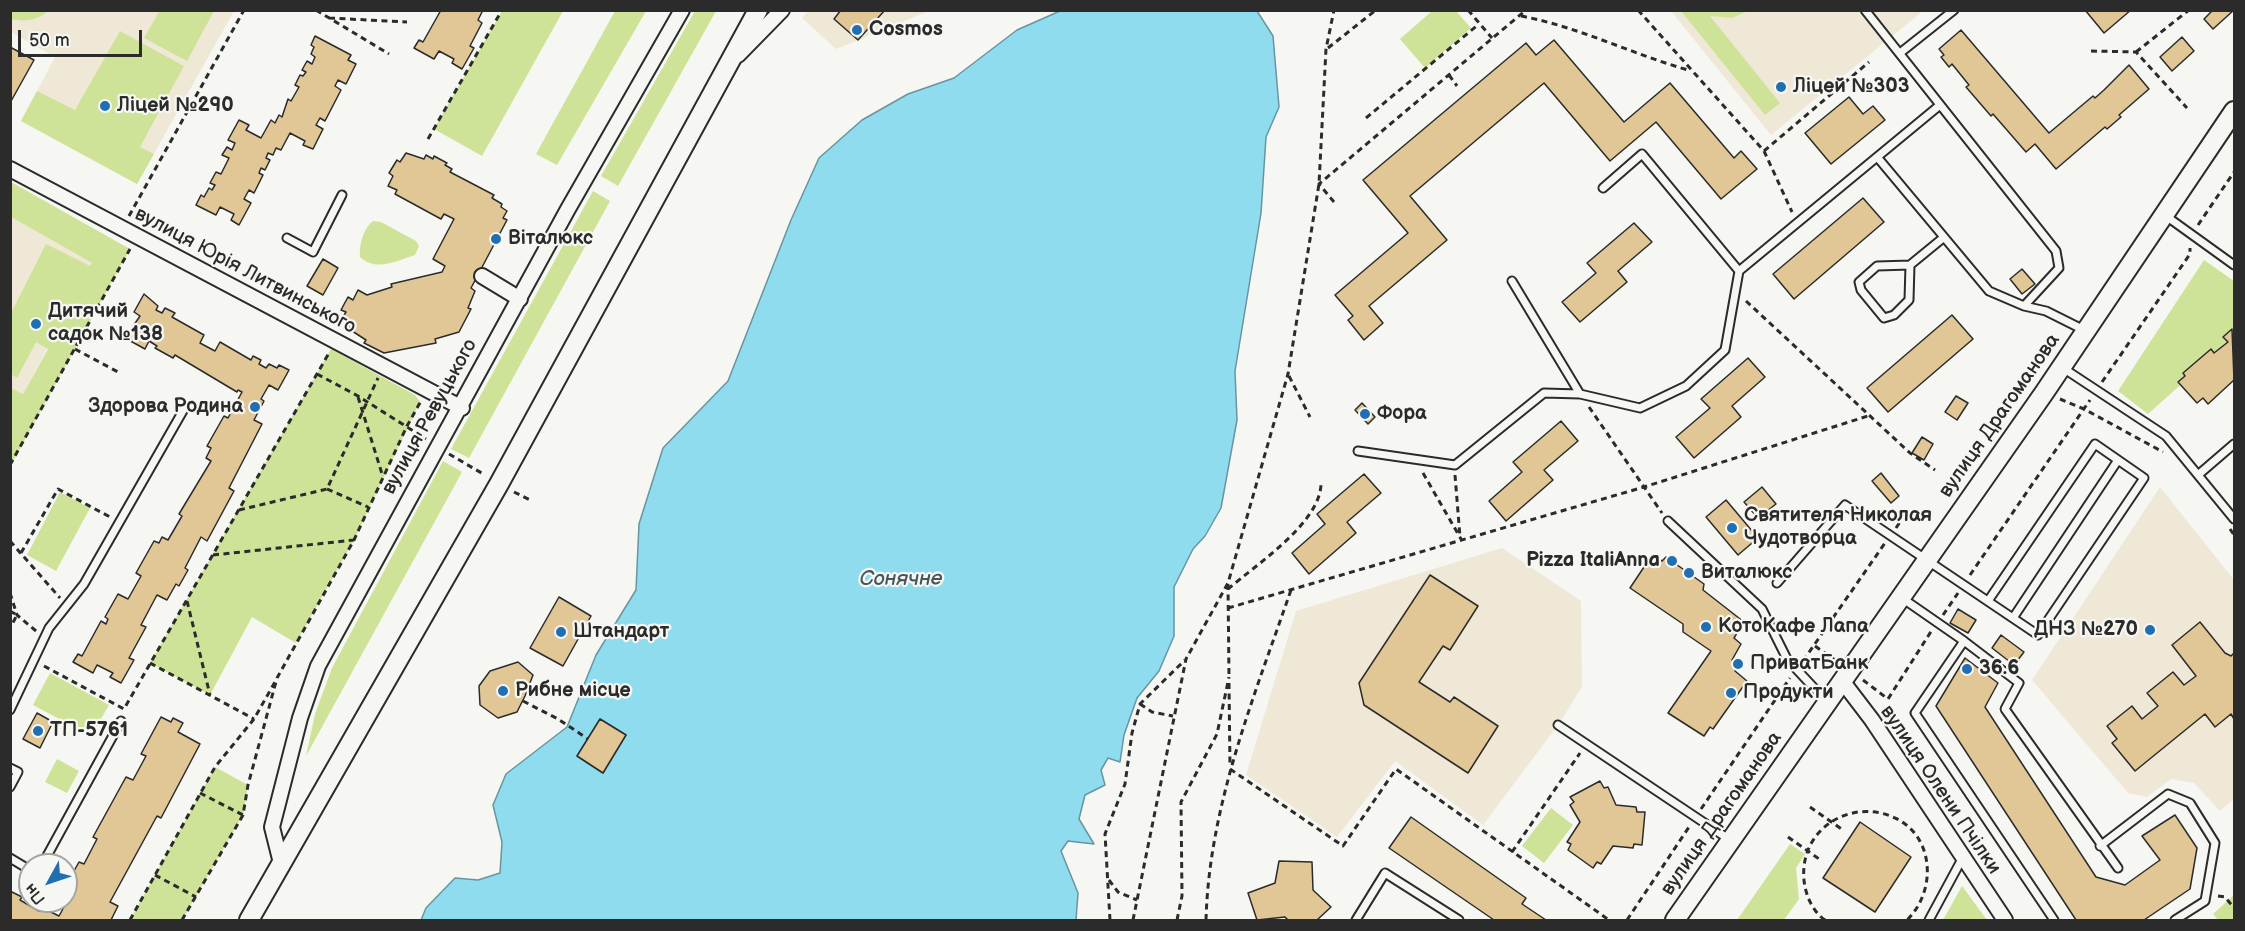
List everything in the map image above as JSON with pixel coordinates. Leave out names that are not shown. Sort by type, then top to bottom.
[{"type":"street","name":"вулиця Ревуцького","points":[[281,863],[272,827],[300,718],[318,666],[682,10]]},
{"type":"street","points":[[249,921],[499,484],[758,10]]},
{"type":"street","points":[[730,63],[782,10]]},
{"type":"street","name":"вулиця Драгоманова","points":[[1675,921],[2044,393],[2163,214],[2235,111]]},
{"type":"street","name":"вулиця Юрія Литвинського","points":[[10,169],[462,408]]},
{"type":"street","points":[[482,276],[520,299]]},
{"type":"street","name":"вулиця Олени Пчілки","points":[[1846,676],[1872,720],[2004,921]]},
{"type":"lane","points":[[1865,10],[2056,251],[2059,268],[2024,306]]},
{"type":"lane","points":[[1900,53],[1954,10]]},
{"type":"lane","points":[[1358,451],[1455,465],[1544,393],[1580,394],[1640,408],[1686,386],[1725,350],[1737,293],[1739,271],[1940,105]]},
{"type":"lane","points":[[1603,188],[1642,154],[1739,271]]},
{"type":"lane","points":[[1878,158],[1989,291],[2024,306],[2046,311],[2086,331]]},
{"type":"lane","points":[[288,238],[312,252],[342,195]]},
{"type":"lane","points":[[2163,214],[2235,265]]},
{"type":"lane","points":[[1910,265],[1909,300],[1894,315],[1884,318],[1861,290],[1859,282],[1877,266],[1910,265],[1943,238]]},
{"type":"lane","points":[[1512,281],[1580,394]]},
{"type":"lane","points":[[2061,367],[2166,436],[2235,519]]},
{"type":"lane","points":[[10,710],[45,638],[84,584],[184,409]]},
{"type":"lane","points":[[1777,583],[1845,505],[2038,635],[2144,478],[2094,444],[1988,601]]},
{"type":"lane","points":[[2198,475],[2235,444]]},
{"type":"lane","points":[[2013,618],[2118,460]]},
{"type":"lane","points":[[1668,522],[1762,609],[1795,670],[1828,703]]},
{"type":"lane","points":[[1901,597],[2019,683],[2005,709],[2100,846],[2118,868]]},
{"type":"lane","points":[[1964,642],[1916,713],[2054,921]]},
{"type":"lane","points":[[49,853],[121,721]]},
{"type":"lane","points":[[1558,725],[1697,815],[1731,840]]},
{"type":"lane","points":[[10,768],[18,772],[10,787]]},
{"type":"lane","points":[[2100,846],[2168,794],[2190,803],[2215,843],[2205,901],[2175,921]]},
{"type":"lane","points":[[1929,921],[1962,859]]},
{"type":"lane","points":[[1356,921],[1385,873],[1459,921]]},
{"type":"path","points":[[126,220],[244,10]]},
{"type":"path","points":[[316,10],[389,54]]},
{"type":"path","points":[[428,140],[502,10]]},
{"type":"path","points":[[1132,921],[1186,659],[1228,583],[1288,374],[1319,184],[1326,49],[1334,10]]},
{"type":"path","points":[[1468,10],[1492,38]]},
{"type":"path","points":[[1319,184],[1526,10]]},
{"type":"path","points":[[1638,10],[1764,151],[1797,222]]},
{"type":"path","points":[[2091,51],[2136,52],[2189,10]]},
{"type":"path","points":[[1326,49],[1376,11]]},
{"type":"path","points":[[1520,16],[1559,23],[1646,57],[1690,70]]},
{"type":"path","points":[[328,18],[406,22]]},
{"type":"path","points":[[1366,118],[1479,24]]},
{"type":"path","points":[[2136,52],[2187,108]]},
{"type":"path","points":[[1764,151],[1869,62]]},
{"type":"path","points":[[1449,75],[1457,86]]},
{"type":"path","points":[[1815,646],[1846,676],[1888,699],[1937,623],[2190,254],[2192,234],[2235,172]]},
{"type":"path","points":[[1319,184],[1334,202]]},
{"type":"path","points":[[10,465],[130,249]]},
{"type":"path","points":[[1737,293],[1910,453],[1935,470]]},
{"type":"path","points":[[75,349],[118,372]]},
{"type":"path","points":[[34,660],[124,709],[331,349]]},
{"type":"path","points":[[317,374],[358,396],[499,484],[530,500]]},
{"type":"path","points":[[1288,374],[1310,417]]},
{"type":"path","points":[[327,489],[365,402],[379,376]]},
{"type":"path","points":[[2044,393],[2084,409],[2165,453]]},
{"type":"path","points":[[1580,394],[1668,522]]},
{"type":"path","points":[[358,396],[384,478]]},
{"type":"path","points":[[130,921],[215,767],[254,719],[278,678],[354,540],[420,402]]},
{"type":"path","points":[[1228,608],[1644,487],[1871,415]]},
{"type":"path","points":[[1415,460],[1461,539]]},
{"type":"path","points":[[1455,465],[1461,539]]},
{"type":"path","points":[[1228,589],[1310,517],[1321,495],[1321,484]]},
{"type":"path","points":[[21,553],[58,489],[120,522]]},
{"type":"path","points":[[238,511],[327,489],[368,507]]},
{"type":"path","points":[[1893,531],[1900,522]]},
{"type":"path","points":[[2228,526],[2235,535]]},
{"type":"path","points":[[212,555],[354,540]]},
{"type":"path","points":[[10,541],[67,606]]},
{"type":"path","points":[[1627,921],[1795,670],[1815,646],[1887,541]]},
{"type":"path","points":[[1228,583],[1230,770]]},
{"type":"path","points":[[1206,921],[1207,878],[1230,770],[1291,590]]},
{"type":"path","points":[[10,593],[17,615],[10,628]]},
{"type":"path","points":[[187,600],[210,695]]},
{"type":"path","points":[[10,611],[45,638]]},
{"type":"path","points":[[1110,921],[1105,834],[1125,784],[1132,733],[1140,704],[1186,659]]},
{"type":"path","points":[[150,663],[254,719]]},
{"type":"path","points":[[1177,921],[1182,896],[1181,802],[1217,734],[1229,677]]},
{"type":"path","points":[[182,921],[243,815],[248,785],[278,678]]},
{"type":"path","points":[[523,701],[588,738]]},
{"type":"path","points":[[1140,704],[1152,712],[1173,716]]},
{"type":"path","points":[[1512,852],[1586,744]]},
{"type":"path","points":[[1230,770],[1343,846],[1396,769],[1609,921]]},
{"type":"path","points":[[200,793],[243,815]]},
{"type":"path","points":[[1810,807],[1844,830]]},
{"type":"path","points":[[1825,921],[1809,900],[1803,879],[1808,851],[1814,837],[1831,821],[1851,812],[1873,811],[1894,817],[1911,830],[1923,848],[1929,869],[1926,891],[1917,910],[1907,921]]},
{"type":"path","points":[[1788,837],[1822,861]]},
{"type":"path","points":[[155,875],[196,897]]},
{"type":"path","points":[[1108,879],[1118,892],[1137,900]]},
{"type":"path","points":[[2206,893],[2225,897],[2235,908]]},
{"type":"shaded area","name":"Ліцей №290","points":[[11,11],[234,11],[137,184],[21,121],[55,57],[11,32]]},
{"type":"shaded area","points":[[808,11],[929,11],[836,49],[802,18]]},
{"type":"shaded area","name":"Ліцей №303","points":[[1671,11],[1923,11],[1771,135]]},
{"type":"shaded area","name":"Дитячий садок №138","points":[[11,217],[92,263],[11,417]]},
{"type":"shaded area","name":"ДНЗ №270","points":[[2160,487],[2234,580],[2234,799],[2220,811],[2194,783],[2171,779],[2147,797],[2128,793],[2032,680]]},
{"type":"shaded area","points":[[1502,548],[1581,601],[1582,687],[1558,725],[1483,825],[1395,761],[1337,837],[1246,775],[1296,611]]},
{"type":"green space","points":[[160,10],[214,11],[187,61],[144,38]]},
{"type":"green space","points":[[10,11],[48,11],[35,19],[26,20],[11,19]]},
{"type":"green space","points":[[502,11],[563,11],[482,156],[434,129]]},
{"type":"green space","points":[[615,11],[646,11],[557,165],[536,154]]},
{"type":"green space","points":[[695,11],[716,11],[618,186],[601,176]]},
{"type":"green space","points":[[1432,11],[1456,11],[1471,28],[1425,68],[1400,39]]},
{"type":"green space","points":[[1681,11],[1748,11],[1732,18],[1710,16],[1780,103],[1765,115]]},
{"type":"green space","points":[[120,31],[184,66],[140,147],[154,154],[137,184],[21,121],[37,91],[75,110]]},
{"type":"green space","points":[[11,182],[130,249],[11,465],[11,388],[23,394],[48,349],[36,342],[17,378],[11,374],[11,313],[46,244],[90,266],[92,263],[11,217]]},
{"type":"green space","points":[[593,191],[610,201],[469,458],[451,449]]},
{"type":"green space","points":[[373,221],[381,222],[416,241],[419,246],[415,255],[379,265],[360,257],[362,238]]},
{"type":"green space","points":[[2204,260],[2234,281],[2234,337],[2148,414],[2118,391]]},
{"type":"green space","points":[[331,349],[415,395],[420,402],[354,540],[296,643],[252,617],[210,695],[150,663]]},
{"type":"green space","points":[[443,461],[462,472],[306,756],[315,714],[332,668]]},
{"type":"green space","points":[[60,492],[90,508],[56,571],[27,555]]},
{"type":"green space","points":[[50,673],[109,705],[91,736],[33,705]]},
{"type":"green space","points":[[57,759],[79,771],[67,793],[45,782]]},
{"type":"green space","points":[[215,767],[248,785],[243,815],[182,920],[130,920]]},
{"type":"green space","points":[[1551,808],[1573,825],[1544,863],[1522,846]]},
{"type":"green space","points":[[1790,844],[1805,854],[1796,868],[1799,899],[1784,920],[1737,920]]},
{"type":"green space","points":[[1962,886],[1987,920],[1943,920]]},
{"type":"green space","points":[[2234,895],[2234,920],[2218,920],[2213,914]]},
{"type":"water","name":"Сонячне","points":[[1060,11],[1257,11],[1273,36],[1279,107],[1266,137],[1261,213],[1235,371],[1237,420],[1221,508],[1205,536],[1193,549],[1174,587],[1174,636],[1159,671],[1137,698],[1124,735],[1120,762],[1108,758],[1101,770],[1105,785],[1085,795],[1079,819],[1094,844],[1068,841],[1061,851],[1078,893],[1076,920],[421,920],[426,908],[455,878],[478,880],[500,873],[502,842],[493,805],[506,774],[567,727],[596,655],[636,590],[639,524],[663,448],[728,381],[791,220],[819,158],[862,120],[908,94],[954,78],[1017,30]],"holes":[[[600,719],[626,735],[603,773],[577,756]]]},
{"type":"building","points":[[441,10],[483,10],[478,20],[482,23],[470,46],[474,48],[462,69],[452,63],[454,59],[439,51],[434,59],[414,48],[419,40],[423,42]]},
{"type":"building","name":"Cosmos","points":[[841,10],[885,10],[858,40],[834,19]]},
{"type":"building","points":[[2085,10],[2131,10],[2104,33]]},
{"type":"building","points":[[2213,10],[2234,10],[2213,29],[2204,19]]},
{"type":"building","points":[[1961,30],[2049,133],[2093,96],[2095,98],[2129,65],[2149,89],[2119,115],[2121,117],[2107,129],[2105,127],[2056,169],[2035,144],[2026,152],[1966,87],[1969,85],[1952,64],[1949,67],[1941,57],[1944,55],[1939,49]]},
{"type":"building","points":[[315,36],[351,55],[348,60],[356,64],[346,84],[338,80],[335,86],[341,90],[325,121],[320,118],[316,125],[323,129],[313,149],[303,145],[305,141],[290,133],[281,150],[276,148],[273,155],[268,153],[266,158],[270,160],[265,170],[261,168],[259,173],[263,175],[254,193],[249,190],[244,199],[251,203],[239,225],[231,220],[234,214],[220,207],[216,215],[196,205],[201,195],[204,197],[209,188],[212,190],[215,185],[210,183],[216,172],[221,174],[229,158],[222,155],[227,147],[232,150],[235,143],[228,140],[239,120],[249,125],[246,130],[261,138],[271,120],[275,123],[279,115],[282,117],[288,99],[291,101],[299,87],[295,85],[300,75],[303,76],[306,72],[302,70],[307,61],[312,64],[315,57],[311,54],[314,47],[311,45]]},
{"type":"building","points":[[2182,37],[2194,51],[2172,71],[2160,57]]},
{"type":"building","points":[[1554,40],[1624,122],[1670,83],[1734,158],[1741,151],[1757,169],[1721,199],[1656,122],[1610,161],[1544,83],[1410,196],[1447,240],[1369,306],[1383,323],[1364,340],[1348,320],[1353,316],[1335,295],[1408,233],[1363,180],[1526,43],[1536,55]]},
{"type":"building","points":[[10,47],[34,60],[10,103]]},
{"type":"building","points":[[1849,97],[1863,114],[1873,106],[1885,120],[1831,164],[1805,133]]},
{"type":"building","points":[[406,153],[424,159],[426,155],[433,159],[434,156],[447,163],[445,165],[452,169],[450,172],[494,195],[492,198],[502,204],[501,207],[507,211],[503,218],[507,220],[471,288],[475,291],[468,308],[471,309],[459,332],[435,339],[436,343],[384,353],[364,343],[366,340],[349,329],[351,325],[341,320],[346,312],[341,310],[348,297],[353,300],[358,290],[367,295],[392,287],[391,284],[442,272],[445,266],[433,259],[454,219],[444,214],[441,219],[395,194],[397,190],[388,186],[393,176],[389,173],[397,160],[400,162]]},
{"type":"building","points":[[1863,198],[1884,222],[1794,299],[1773,274]]},
{"type":"building","points":[[1634,223],[1652,242],[1618,271],[1627,282],[1580,322],[1562,302],[1596,273],[1587,263]]},
{"type":"building","points":[[323,259],[338,268],[323,295],[307,286]]},
{"type":"building","points":[[2022,269],[2035,284],[2022,294],[2010,279]]},
{"type":"building","points":[[144,294],[158,306],[156,310],[162,313],[165,308],[175,313],[172,317],[204,335],[200,343],[215,351],[220,342],[251,360],[253,356],[261,360],[259,364],[266,368],[269,364],[277,368],[279,365],[289,370],[278,390],[269,385],[261,399],[264,401],[254,420],[262,424],[229,488],[234,491],[207,541],[201,537],[185,568],[188,570],[179,586],[176,584],[167,600],[157,595],[141,625],[146,627],[129,658],[134,660],[121,683],[110,677],[113,673],[97,665],[93,673],[73,662],[78,654],[82,656],[101,621],[106,624],[108,619],[105,617],[118,594],[128,599],[141,576],[136,573],[154,541],[159,543],[162,537],[168,540],[182,516],[179,514],[211,461],[206,458],[211,448],[207,446],[224,416],[228,418],[242,392],[238,390],[237,392],[175,355],[173,358],[155,348],[157,346],[149,341],[145,349],[125,338],[140,316],[134,312]]},
{"type":"building","points":[[1952,315],[1973,339],[1888,412],[1867,388]]},
{"type":"building","points":[[2232,329],[2234,380],[2208,404],[2203,398],[2197,403],[2178,382],[2185,376],[2183,373],[2211,349],[2214,353],[2228,342],[2223,337]]},
{"type":"building","points":[[1748,358],[1765,377],[1732,406],[1741,417],[1694,458],[1676,437],[1710,408],[1701,399]]},
{"type":"building","points":[[1956,396],[1968,403],[1957,420],[1945,412]]},
{"type":"building","name":"Фора","points":[[1362,403],[1375,417],[1368,424],[1355,410]]},
{"type":"building","points":[[1561,421],[1578,441],[1544,470],[1553,480],[1506,521],[1489,501],[1522,472],[1513,462]]},
{"type":"building","points":[[1922,437],[1933,444],[1924,460],[1912,453]]},
{"type":"building","points":[[1881,473],[1899,496],[1891,503],[1872,481]]},
{"type":"building","points":[[1364,474],[1381,493],[1347,522],[1356,533],[1309,574],[1292,553],[1325,524],[1317,514]]},
{"type":"building","points":[[1762,487],[1776,504],[1758,518],[1744,502]]},
{"type":"building","name":"Святителя Николая Чудотворца","points":[[1726,500],[1758,538],[1738,555],[1706,517]]},
{"type":"building","points":[[1652,555],[1662,561],[1666,557],[1704,584],[1703,590],[1744,622],[1734,638],[1741,644],[1732,660],[1739,664],[1735,671],[1747,681],[1713,729],[1710,727],[1704,736],[1668,713],[1711,651],[1683,632],[1683,624],[1630,588]]},
{"type":"building","points":[[1430,575],[1478,606],[1450,650],[1443,646],[1419,682],[1450,702],[1454,697],[1498,726],[1468,773],[1364,705],[1359,683]]},
{"type":"building","name":"Штандарт","points":[[559,597],[591,616],[563,666],[530,648]]},
{"type":"building","points":[[1958,609],[1976,620],[1968,633],[1950,623]]},
{"type":"building","points":[[2200,622],[2225,653],[2231,656],[2234,653],[2234,719],[2231,714],[2215,727],[2205,714],[2135,771],[2112,743],[2117,739],[2107,726],[2132,706],[2142,719],[2158,706],[2147,693],[2173,672],[2184,685],[2196,676],[2172,645]]},
{"type":"building","points":[[2001,635],[2024,652],[2014,665],[1992,648]]},
{"type":"building","points":[[1965,658],[1998,683],[1985,707],[2096,877],[2125,885],[2160,860],[2142,836],[2175,815],[2197,848],[2190,889],[2144,920],[2076,920],[1936,706]]},
{"type":"building","name":"Рибне місце","points":[[518,662],[533,675],[517,712],[498,718],[480,705],[479,686],[490,671]]},
{"type":"building","name":"ТП-5761","points":[[37,713],[53,722],[40,748],[23,739]]},
{"type":"building","points":[[161,717],[171,722],[173,718],[183,723],[178,732],[200,744],[161,818],[157,816],[110,902],[118,906],[111,920],[10,920],[10,891],[18,895],[18,913],[53,913],[59,916],[61,913],[78,913],[78,864],[79,862],[84,864],[97,839],[93,837],[126,777],[133,780],[146,756],[141,754]]},
{"type":"building","points":[[600,719],[626,735],[603,773],[577,756]]},
{"type":"building","points":[[1600,781],[1604,788],[1608,787],[1616,805],[1636,807],[1637,812],[1645,812],[1642,845],[1634,844],[1633,848],[1613,846],[1601,864],[1597,862],[1593,868],[1568,850],[1571,844],[1567,842],[1580,822],[1570,805],[1574,802],[1570,797]]},
{"type":"building","points":[[1411,817],[1526,898],[1522,904],[1546,920],[1494,920],[1389,848]]},
{"type":"building","points":[[1860,822],[1911,857],[1875,912],[1823,878]]},
{"type":"building","points":[[1279,861],[1312,862],[1313,890],[1331,907],[1317,920],[1288,920],[1285,917],[1257,920],[1248,893],[1275,883]]},
{"type":"place","name":"Cosmos","points":[[857,30]]},
{"type":"place","name":"Ліцей №303","points":[[1781,87]]},
{"type":"place","name":"Ліцей №290","points":[[105,106]]},
{"type":"place","name":"Віталюкс","points":[[496,239]]},
{"type":"place","name":"Дитячий садок №138","points":[[36,324]]},
{"type":"place","name":"Здорова Родина","points":[[255,407]]},
{"type":"place","name":"Фора","points":[[1365,414]]},
{"type":"place","name":"Святителя Николая Чудотворца","points":[[1732,528]]},
{"type":"place","name":"Pizza ItaliAnna","points":[[1672,561]]},
{"type":"place","name":"Виталюкс","points":[[1689,573]]},
{"type":"place","name":"КотоКафе Лапа","points":[[1706,627]]},
{"type":"place","name":"ДНЗ №270","points":[[2150,630]]},
{"type":"place","name":"Штандарт","points":[[561,632]]},
{"type":"place","name":"ПриватБанк","points":[[1738,664]]},
{"type":"place","name":"36.6","points":[[1967,669]]},
{"type":"place","name":"Рибне місце","points":[[503,691]]},
{"type":"place","name":"Продукти","points":[[1731,693]]},
{"type":"place","name":"ТП-5761","points":[[38,731]]}]
